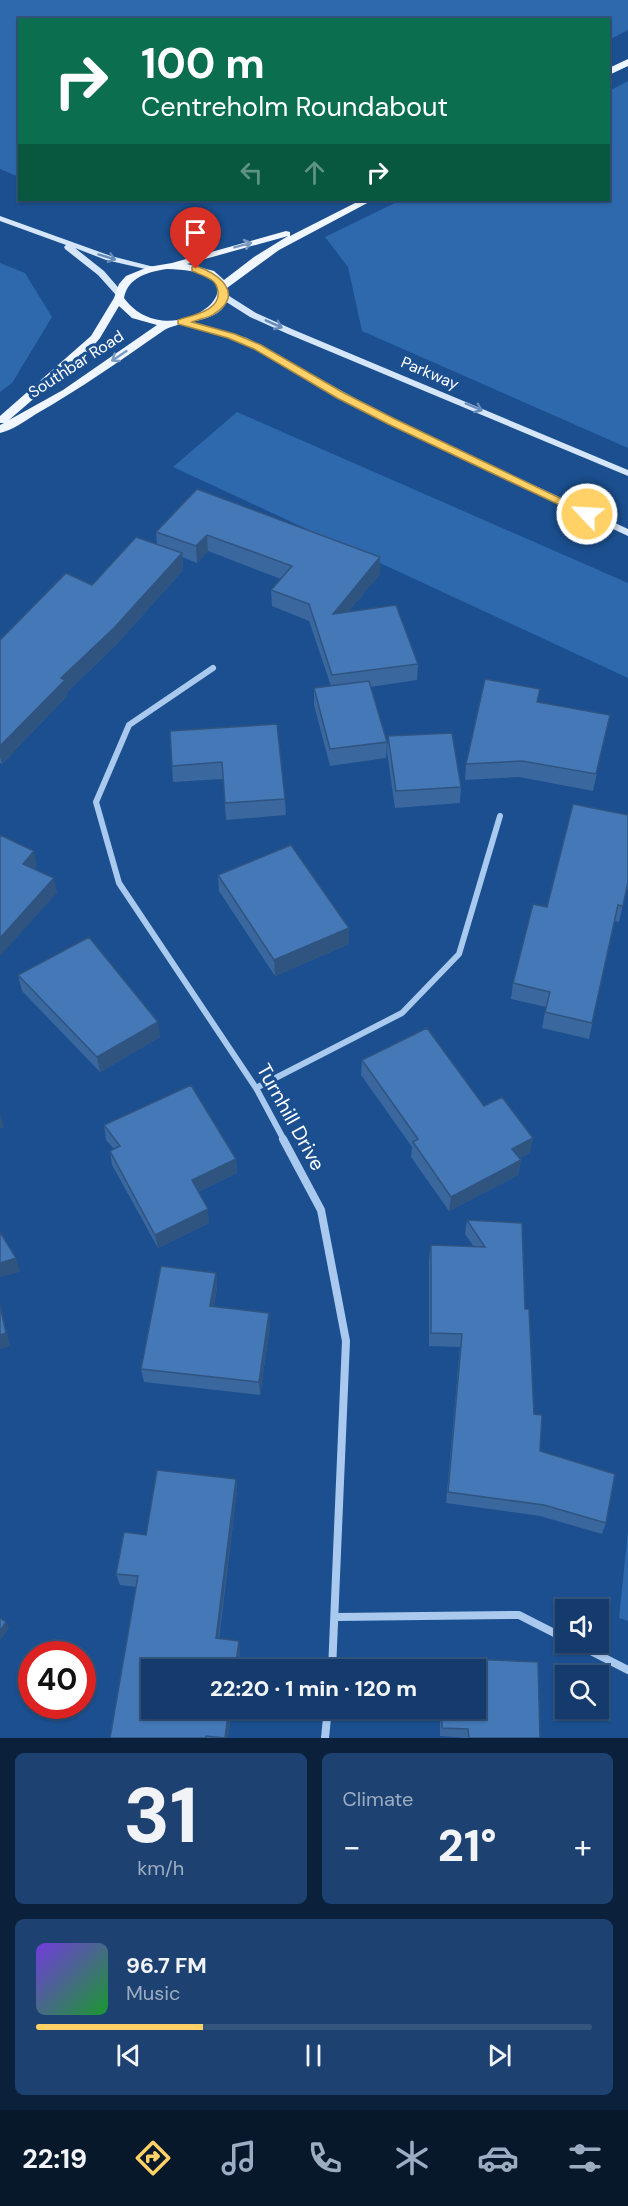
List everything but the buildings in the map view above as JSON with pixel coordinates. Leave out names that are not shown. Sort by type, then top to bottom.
[{"type":"main road","points":[[610,72],[628,63]]},
{"type":"main road","points":[[119,296],[124,308],[149,321],[182,322],[210,312],[219,304],[223,291],[252,261],[306,229],[366,201]]},
{"type":"main road","points":[[167,266],[306,229]]},
{"type":"main road","points":[[167,266],[182,266],[208,273],[223,291]]},
{"type":"main road","name":"Southbar Road","points":[[0,422],[95,338],[123,285],[130,278],[154,268],[167,266]]},
{"type":"main road","name":"Southbar Road","points":[[0,430],[67,392],[167,323]]},
{"type":"street","points":[[0,218],[109,258],[154,268]]},
{"type":"street","points":[[60,241],[101,273],[119,296]]},
{"type":"street","name":"Parkway","points":[[223,291],[253,315],[628,473]]},
{"type":"street","points":[[182,322],[244,340],[392,422],[628,533]]},
{"type":"street","name":"Turnhill Drive","points":[[213,668],[129,725],[96,802],[119,883],[256,1088],[321,1210],[346,1341],[333,1659]]},
{"type":"street","points":[[256,1088],[402,1013],[459,954],[500,816]]},
{"type":"street","points":[[336,1617],[519,1615],[555,1633]]},
{"type":"street","points":[[595,1653],[628,1670]]},
{"type":"street","points":[[326,1738],[327,1719]]},
{"type":"shaded area","points":[[0,0],[628,0],[628,30],[610,39],[610,18],[18,18],[18,177],[0,169]]},
{"type":"shaded area","points":[[628,81],[628,448],[362,331],[348,267],[325,237],[399,201],[610,201],[610,90]]},
{"type":"shaded area","points":[[0,263],[25,273],[52,317],[12,383],[0,392]]},
{"type":"shaded area","points":[[237,412],[628,583],[628,678],[173,467]]},
{"type":"shaded area","points":[[628,1531],[628,1621],[619,1618]]},
{"type":"route","points":[[196,269],[217,279],[222,286],[223,296],[219,304],[210,312],[182,322],[244,340],[392,422],[587,514]]}]
